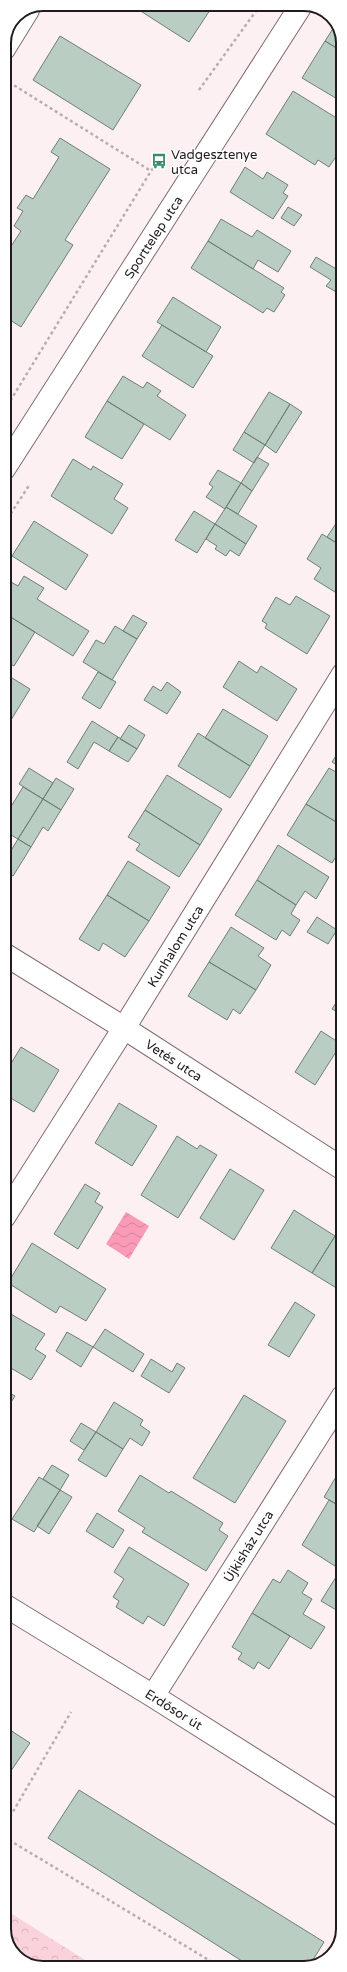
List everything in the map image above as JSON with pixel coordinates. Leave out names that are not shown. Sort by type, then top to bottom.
[{"type":"street","name":"Sporttelep utca","points":[[11,458],[298,11]]},
{"type":"street","points":[[12,35],[21,21]]},
{"type":"street","name":"Kunhalom utca","points":[[11,1206],[124,1028],[336,685]]},
{"type":"street","name":"Vetés utca","points":[[11,958],[124,1028],[336,1164]]},
{"type":"street","name":"Újkisház utca","points":[[153,1696],[336,1407]]},
{"type":"street","name":"Erdősor út","points":[[11,1609],[153,1696],[336,1812]]},
{"type":"path","points":[[199,90],[256,11]]},
{"type":"path","points":[[11,83],[151,171]]},
{"type":"path","points":[[11,400],[151,171],[159,161]]},
{"type":"path","points":[[11,1815],[71,1712]]},
{"type":"path","points":[[11,1841],[210,1961]]},
{"type":"green space","points":[[11,1913],[87,1961],[41,1961],[25,1956],[15,1945],[11,1933]]},
{"type":"water","points":[[126,1212],[149,1226],[129,1259],[106,1244]]},
{"type":"building","points":[[141,11],[209,11],[189,42]]},
{"type":"building","points":[[333,29],[336,39],[336,48],[325,41]]},
{"type":"building","points":[[60,36],[141,85],[113,130],[33,80]]},
{"type":"building","points":[[325,41],[336,48],[336,98],[302,78]]},
{"type":"building","points":[[293,91],[336,118],[336,156],[329,167],[318,160],[315,165],[266,134]]},
{"type":"building","points":[[60,138],[110,169],[65,240],[73,245],[21,327],[11,321],[11,246],[21,231],[14,226],[23,211],[17,208],[26,195],[33,199],[59,157],[51,152]]},
{"type":"building","points":[[245,167],[263,179],[267,172],[288,185],[283,193],[288,196],[273,219],[230,192]]},
{"type":"building","points":[[288,207],[302,215],[294,226],[281,218]]},
{"type":"building","points":[[221,219],[252,237],[257,230],[291,251],[278,272],[258,260],[253,269],[208,241]]},
{"type":"building","points":[[208,241],[284,288],[281,292],[285,295],[274,312],[267,308],[263,313],[191,268]]},
{"type":"building","points":[[316,257],[336,269],[336,292],[326,286],[331,280],[310,267]]},
{"type":"building","points":[[173,297],[221,327],[206,352],[157,322]]},
{"type":"building","points":[[162,325],[213,356],[193,388],[142,356]]},
{"type":"building","points":[[123,376],[143,388],[147,382],[161,391],[157,396],[186,415],[170,440],[107,401]]},
{"type":"building","points":[[269,392],[290,404],[265,445],[244,432]]},
{"type":"building","points":[[107,401],[144,424],[122,459],[85,437]]},
{"type":"building","points":[[290,404],[302,412],[276,453],[265,445]]},
{"type":"building","points":[[244,432],[265,445],[254,463],[233,450]]},
{"type":"building","points":[[257,457],[269,464],[252,491],[241,483]]},
{"type":"building","points":[[73,459],[91,470],[93,466],[123,484],[114,499],[128,508],[112,534],[51,496]]},
{"type":"building","points":[[218,470],[241,483],[225,509],[206,497],[213,487],[209,484]]},
{"type":"building","points":[[241,483],[252,491],[238,514],[226,507]]},
{"type":"building","points":[[226,507],[257,526],[246,544],[215,524]]},
{"type":"building","points":[[194,511],[215,524],[197,553],[175,540]]},
{"type":"building","points":[[34,521],[88,555],[66,590],[12,556]]},
{"type":"building","points":[[215,524],[246,544],[239,556],[230,550],[226,556],[215,549],[217,546],[206,539]]},
{"type":"building","points":[[336,524],[336,543],[327,537]]},
{"type":"building","points":[[322,534],[336,543],[336,593],[314,579],[321,568],[307,559]]},
{"type":"building","points":[[24,576],[44,588],[37,599],[89,631],[73,656],[11,617],[11,582],[18,586]]},
{"type":"building","points":[[296,596],[330,616],[307,654],[265,628],[267,624],[262,621],[276,597],[290,605]]},
{"type":"building","points":[[133,615],[147,623],[137,639],[123,631]]},
{"type":"building","points":[[11,617],[35,632],[14,666],[11,664]]},
{"type":"building","points":[[115,626],[137,639],[112,680],[83,662],[96,640],[104,644]]},
{"type":"building","points":[[239,661],[257,673],[261,666],[297,689],[277,721],[223,687]]},
{"type":"building","points":[[98,672],[116,682],[100,709],[82,698]]},
{"type":"building","points":[[11,677],[30,689],[11,720]]},
{"type":"building","points":[[167,682],[181,692],[167,714],[144,700],[153,686],[161,691]]},
{"type":"building","points":[[223,709],[268,736],[250,766],[205,738]]},
{"type":"building","points":[[92,721],[118,737],[109,751],[94,742],[78,769],[67,762]]},
{"type":"building","points":[[129,725],[145,735],[137,749],[120,739]]},
{"type":"building","points":[[198,733],[250,766],[230,798],[178,766]]},
{"type":"building","points":[[118,737],[137,749],[128,762],[109,751]]},
{"type":"building","points":[[336,756],[336,765],[332,762]]},
{"type":"building","points":[[29,768],[53,783],[43,799],[19,784]]},
{"type":"building","points":[[329,768],[336,772],[336,822],[306,804]]},
{"type":"building","points":[[167,775],[222,809],[200,845],[145,810]]},
{"type":"building","points":[[56,778],[74,789],[61,810],[43,799]]},
{"type":"building","points":[[23,787],[43,799],[18,839],[11,835],[11,807]]},
{"type":"building","points":[[43,799],[61,810],[48,831],[43,827],[31,847],[18,839]]},
{"type":"building","points":[[306,804],[336,822],[336,856],[332,863],[287,835]]},
{"type":"building","points":[[145,810],[200,845],[179,877],[136,850],[140,844],[128,837]]},
{"type":"building","points":[[18,839],[31,847],[13,876],[11,875],[11,850]]},
{"type":"building","points":[[278,845],[329,877],[316,899],[305,891],[296,905],[257,880]]},
{"type":"building","points":[[128,861],[170,887],[149,921],[107,895]]},
{"type":"building","points":[[257,880],[296,905],[291,914],[300,920],[290,936],[282,930],[276,940],[235,915]]},
{"type":"building","points":[[107,895],[149,921],[125,957],[103,943],[99,951],[79,939]]},
{"type":"building","points":[[317,917],[336,929],[328,944],[307,932]]},
{"type":"building","points":[[231,927],[264,948],[258,956],[271,965],[256,990],[209,962]]},
{"type":"building","points":[[209,962],[256,990],[240,1014],[233,1009],[227,1020],[188,996]]},
{"type":"building","points":[[336,1003],[336,1011],[332,1009]]},
{"type":"building","points":[[321,1031],[336,1041],[336,1052],[315,1085],[295,1072]]},
{"type":"building","points":[[21,1047],[59,1070],[34,1112],[11,1098],[11,1063]]},
{"type":"building","points":[[119,1103],[157,1126],[132,1166],[95,1143]]},
{"type":"building","points":[[177,1136],[197,1149],[200,1145],[217,1155],[178,1218],[141,1195]]},
{"type":"building","points":[[230,1169],[264,1190],[234,1240],[200,1218]]},
{"type":"building","points":[[85,1184],[100,1193],[95,1202],[103,1207],[78,1249],[54,1234]]},
{"type":"building","points":[[294,1210],[335,1236],[312,1273],[271,1248]]},
{"type":"building","points":[[335,1236],[336,1236],[336,1288],[312,1273]]},
{"type":"building","points":[[32,1243],[106,1289],[86,1321],[60,1306],[56,1313],[11,1285],[11,1278]]},
{"type":"building","points":[[295,1302],[315,1315],[289,1357],[268,1345]]},
{"type":"building","points":[[11,1314],[45,1334],[35,1349],[46,1356],[31,1380],[11,1368]]},
{"type":"building","points":[[105,1329],[144,1354],[133,1372],[93,1347]]},
{"type":"building","points":[[67,1332],[93,1347],[81,1367],[56,1351]]},
{"type":"building","points":[[151,1359],[172,1372],[177,1363],[185,1368],[169,1393],[141,1376]]},
{"type":"building","points":[[11,1394],[15,1396],[11,1402]]},
{"type":"building","points":[[244,1395],[286,1421],[235,1503],[193,1478]]},
{"type":"building","points":[[114,1402],[143,1420],[140,1425],[150,1432],[142,1446],[130,1438],[123,1449],[96,1432]]},
{"type":"building","points":[[81,1423],[96,1432],[84,1450],[70,1441]]},
{"type":"building","points":[[96,1432],[123,1449],[106,1477],[78,1460]]},
{"type":"building","points":[[52,1465],[69,1475],[60,1490],[43,1479]]},
{"type":"building","points":[[140,1475],[169,1493],[171,1491],[223,1523],[219,1530],[228,1536],[206,1571],[142,1532],[145,1528],[118,1511]]},
{"type":"building","points":[[39,1477],[60,1490],[34,1532],[12,1519]]},
{"type":"building","points":[[336,1477],[336,1504],[324,1497]]},
{"type":"building","points":[[60,1490],[72,1497],[49,1534],[37,1526]]},
{"type":"building","points":[[329,1500],[336,1504],[336,1567],[302,1545]]},
{"type":"building","points":[[97,1513],[124,1530],[113,1548],[86,1531]]},
{"type":"building","points":[[129,1547],[189,1584],[164,1626],[148,1616],[143,1624],[116,1607],[119,1601],[113,1597],[124,1579],[114,1572]]},
{"type":"building","points":[[288,1570],[308,1583],[302,1593],[312,1599],[303,1614],[325,1627],[311,1649],[252,1613],[273,1579],[280,1583]]},
{"type":"building","points":[[336,1577],[336,1610],[321,1601]]},
{"type":"building","points":[[252,1613],[290,1636],[269,1669],[258,1662],[254,1669],[238,1659],[242,1653],[232,1647]]},
{"type":"building","points":[[11,1731],[30,1743],[11,1771]]},
{"type":"building","points":[[79,1790],[324,1942],[313,1959],[308,1961],[242,1961],[48,1838]]},
{"type":"place","name":"Vadgesztenye utca","points":[[159,161]]}]
